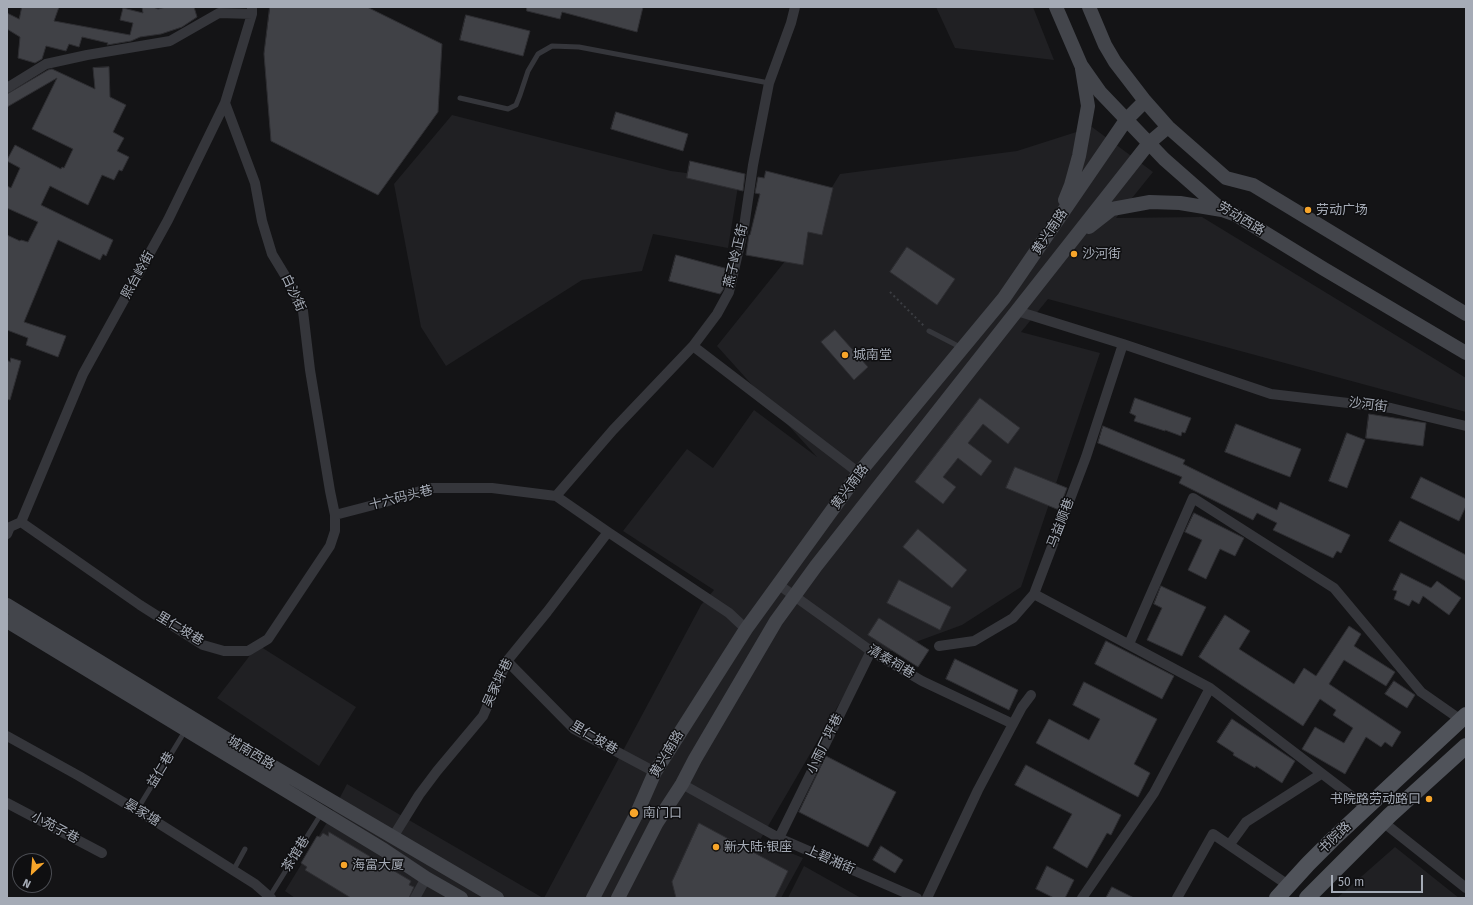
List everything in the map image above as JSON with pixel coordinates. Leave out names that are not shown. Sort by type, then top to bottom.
[{"type":"main road","name":"劳动西路","points":[[1056,7],[1081,65],[1100,92],[1149,143],[1222,210],[1236,215],[1466,353]]},
{"type":"main road","points":[[1089,7],[1105,46],[1123,73],[1145,101],[1168,127],[1226,178],[1253,185],[1466,314]]},
{"type":"main road","points":[[1056,225],[1071,185],[1079,156],[1088,106],[1081,65]]},
{"type":"main road","name":"黄兴南路","points":[[593,898],[637,813],[655,772],[746,629],[858,473],[1004,298],[1056,225],[1126,120],[1145,101]]},
{"type":"main road","name":"黄兴南路","points":[[618,898],[656,824],[682,784],[695,759],[776,621],[816,566],[1070,242],[1149,143],[1168,127]]},
{"type":"main road","points":[[1070,242],[1112,209],[1150,202],[1180,203],[1222,210]]},
{"type":"main road","name":"城南西路","points":[[7,604],[147,691],[497,898]]},
{"type":"main road","name":"城南西路","points":[[7,621],[461,898]]},
{"type":"main road","points":[[7,628],[26,632]]},
{"type":"main road","name":"书院路","points":[[1277,898],[1333,839],[1464,717]]},
{"type":"main road","name":"书院路","points":[[1307,898],[1383,822],[1466,746]]},
{"type":"street","name":"燕子岭正街","points":[[556,496],[613,430],[693,346],[717,314],[729,292],[744,227],[753,166],[769,83],[795,7]]},
{"type":"street","points":[[7,88],[46,64],[87,55],[170,41],[219,13],[252,10]]},
{"type":"street","name":"熙台岭街","points":[[7,534],[10,527],[21,522],[83,374],[168,220],[225,103],[252,10]]},
{"type":"street","name":"白沙街","points":[[225,103],[256,183],[262,221],[272,254],[289,282],[303,311],[310,370],[330,491]]},
{"type":"street","name":"沙河街","points":[[1017,311],[1122,344],[1271,394],[1391,408],[1466,426]]},
{"type":"street","name":"马益顺巷","points":[[939,646],[974,641],[1013,618],[1034,594],[1086,457],[1122,344]]},
{"type":"street","points":[[693,346],[858,473]]},
{"type":"street","name":"十六码头巷","points":[[335,515],[430,488],[492,488],[556,496]]},
{"type":"street","name":"里仁坡巷","points":[[21,522],[140,604],[203,645],[224,651],[248,651],[268,639],[330,546],[335,531],[335,515],[330,491]]},
{"type":"street","points":[[556,496],[729,613],[746,629]]},
{"type":"street","points":[[1129,644],[1193,498],[1334,588],[1421,692],[1464,717]]},
{"type":"street","name":"吴家坪巷","points":[[393,837],[419,795],[483,716],[507,661],[547,612],[608,532]]},
{"type":"street","name":"清泰祠巷","points":[[779,585],[871,651],[922,681],[1013,724]]},
{"type":"street","points":[[1034,594],[1210,688],[1367,808]]},
{"type":"street","name":"小雨厂坪巷","points":[[779,838],[871,651]]},
{"type":"street","name":"里仁坡巷","points":[[507,661],[574,729],[655,772]]},
{"type":"street","points":[[1082,898],[1154,793],[1210,688]]},
{"type":"street","points":[[927,898],[978,790],[1022,707],[1031,695]]},
{"type":"street","name":"晏家塘","points":[[7,736],[80,776],[137,810],[255,884],[270,897]]},
{"type":"street","points":[[1230,844],[1246,822],[1322,774]]},
{"type":"street","name":"上碧湘街","points":[[682,784],[779,838],[917,898]]},
{"type":"street","name":"小苑子巷","points":[[7,803],[102,853]]},
{"type":"street","points":[[1383,822],[1466,888]]},
{"type":"street","points":[[1177,898],[1213,834],[1230,844],[1288,885]]},
{"type":"street","points":[[415,898],[426,878]]},
{"type":"lane","points":[[460,98],[508,109],[516,105],[528,71],[538,54],[552,46],[579,47],[769,83]]},
{"type":"lane","points":[[929,331],[963,348]]},
{"type":"lane","name":"益仁巷","points":[[137,810],[186,730]]},
{"type":"lane","name":"茶馆巷","points":[[270,897],[322,813]]},
{"type":"lane","points":[[233,871],[245,849]]},
{"type":"path","points":[[890,292],[929,331]]},
{"type":"shaded area","points":[[936,7],[1033,7],[1054,60],[955,48]]},
{"type":"shaded area","points":[[452,115],[671,171],[739,180],[728,248],[653,234],[642,271],[582,280],[446,366],[421,327],[394,184]]},
{"type":"shaded area","points":[[1092,127],[1153,172],[1116,218],[1202,217],[1466,378],[1466,412],[1048,299],[1021,332],[1100,353],[1021,587],[962,625],[864,661],[760,840],[803,858],[781,898],[544,898],[701,605],[714,590],[623,531],[687,449],[713,468],[754,410],[817,457],[717,346],[794,250],[840,174],[1017,151]]},
{"type":"shaded area","points":[[258,645],[356,707],[319,766],[217,698]]},
{"type":"shaded area","points":[[347,784],[543,898],[295,898],[285,891],[326,824]]},
{"type":"shaded area","points":[[1395,847],[1459,898],[1337,898]]},
{"type":"shaded area","points":[[804,866],[861,898],[788,898]]},
{"type":"building","points":[[22,7],[59,7],[54,21],[130,35],[133,23],[120,20],[123,8],[143,13],[142,7],[153,7],[158,9],[166,7],[194,7],[197,17],[182,27],[161,34],[140,37],[131,41],[107,45],[108,43],[82,37],[79,47],[69,44],[66,51],[46,46],[42,59],[35,63],[18,58],[20,37],[7,29],[7,13],[19,19]]},
{"type":"building","points":[[270,7],[367,7],[442,44],[438,112],[378,195],[271,141],[264,54]]},
{"type":"building","points":[[527,7],[643,7],[637,32],[562,12],[560,19],[527,11]]},
{"type":"building","points":[[466,15],[530,31],[523,56],[460,40]]},
{"type":"building","points":[[109,67],[110,97],[126,105],[113,132],[124,138],[117,151],[129,157],[122,171],[119,170],[114,180],[102,175],[88,205],[50,186],[41,205],[113,240],[106,256],[103,254],[100,260],[58,240],[24,322],[66,336],[58,357],[26,345],[28,338],[7,330],[7,235],[20,241],[28,242],[38,222],[7,208],[7,186],[11,188],[20,168],[7,160],[15,145],[61,169],[62,167],[64,168],[73,149],[32,129],[57,78],[7,107],[7,94],[52,69],[95,89],[93,68]]},
{"type":"building","points":[[616,112],[688,134],[683,151],[611,129]]},
{"type":"building","points":[[690,161],[745,174],[743,191],[687,178]]},
{"type":"building","points":[[766,171],[833,188],[822,235],[808,232],[803,265],[746,255],[749,235],[760,194],[755,193],[758,177],[764,178]]},
{"type":"building","points":[[907,247],[955,279],[937,305],[890,272]]},
{"type":"building","points":[[676,255],[728,269],[723,290],[720,294],[669,281]]},
{"type":"building","name":"城南堂","points":[[835,330],[868,367],[854,380],[821,342]]},
{"type":"building","points":[[11,358],[21,361],[10,400],[7,399],[7,360],[10,362]]},
{"type":"building","points":[[980,398],[1020,428],[1008,444],[983,424],[968,443],[992,461],[981,476],[958,458],[943,477],[956,487],[943,504],[915,482]]},
{"type":"building","points":[[1135,398],[1191,418],[1185,433],[1182,432],[1181,436],[1134,421],[1136,416],[1130,413]]},
{"type":"building","points":[[1369,414],[1426,423],[1423,446],[1366,438]]},
{"type":"building","points":[[1236,424],[1301,449],[1290,477],[1225,452]]},
{"type":"building","points":[[1103,426],[1185,460],[1183,464],[1277,510],[1280,502],[1350,535],[1341,553],[1337,551],[1333,558],[1273,530],[1277,523],[1257,513],[1253,520],[1179,483],[1182,477],[1098,443]]},
{"type":"building","points":[[1347,433],[1365,440],[1347,488],[1329,481]]},
{"type":"building","points":[[1015,467],[1067,488],[1059,510],[1006,488]]},
{"type":"building","points":[[1421,477],[1466,499],[1466,506],[1459,521],[1411,498]]},
{"type":"building","points":[[1194,513],[1244,538],[1235,556],[1220,549],[1206,579],[1188,570],[1202,540],[1185,532]]},
{"type":"building","points":[[1400,521],[1466,555],[1466,581],[1389,541]]},
{"type":"building","points":[[918,529],[967,570],[952,588],[903,547]]},
{"type":"building","points":[[1401,573],[1431,588],[1437,581],[1461,598],[1449,615],[1423,596],[1419,604],[1412,600],[1409,606],[1394,599],[1397,591],[1393,590]]},
{"type":"building","points":[[899,580],[951,607],[940,630],[887,603]]},
{"type":"building","points":[[1161,586],[1206,607],[1182,656],[1147,640],[1162,608],[1154,604]]},
{"type":"building","points":[[1225,615],[1250,631],[1239,649],[1294,684],[1304,668],[1316,676],[1349,626],[1361,634],[1354,646],[1395,672],[1386,686],[1344,660],[1329,684],[1401,732],[1392,747],[1385,742],[1381,747],[1366,737],[1345,774],[1302,749],[1315,727],[1344,743],[1353,728],[1333,715],[1336,710],[1320,699],[1303,726],[1199,657]]},
{"type":"building","points":[[879,618],[929,650],[918,667],[868,635]]},
{"type":"building","points":[[1106,641],[1174,676],[1162,699],[1095,664]]},
{"type":"building","points":[[955,659],[1018,690],[1009,710],[946,679]]},
{"type":"building","points":[[1394,681],[1415,695],[1407,708],[1385,694]]},
{"type":"building","points":[[1084,682],[1157,719],[1134,764],[1150,773],[1138,797],[1036,743],[1049,719],[1089,740],[1100,719],[1073,705]]},
{"type":"building","points":[[1232,719],[1295,761],[1282,783],[1256,766],[1255,768],[1233,755],[1234,753],[1217,742]]},
{"type":"building","points":[[826,756],[896,792],[868,847],[799,812]]},
{"type":"building","points":[[1026,765],[1121,815],[1111,835],[1107,833],[1087,868],[1053,848],[1072,814],[1015,785]]},
{"type":"building","name":"新大陆·银座","points":[[699,823],[788,871],[775,898],[676,898],[672,882]]},
{"type":"building","name":"海富大厦","points":[[329,832],[411,881],[409,885],[414,887],[409,898],[351,898],[305,870],[307,867],[301,863],[317,836],[320,837],[323,833],[328,836]]},
{"type":"building","points":[[881,846],[903,860],[895,873],[873,860]]},
{"type":"building","points":[[1047,866],[1074,880],[1065,898],[1054,898],[1036,889]]},
{"type":"building","points":[[1112,887],[1134,898],[1106,898]]},
{"type":"place","name":"劳动广场","points":[[1308,210]]},
{"type":"place","name":"沙河街","points":[[1074,254]]},
{"type":"place","name":"城南堂","points":[[845,355]]},
{"type":"place","name":"书院路劳动路口","points":[[1429,799]]},
{"type":"place","name":"南门口","points":[[634,813]]},
{"type":"place","name":"新大陆·银座","points":[[716,847]]},
{"type":"place","name":"海富大厦","points":[[344,865]]}]
